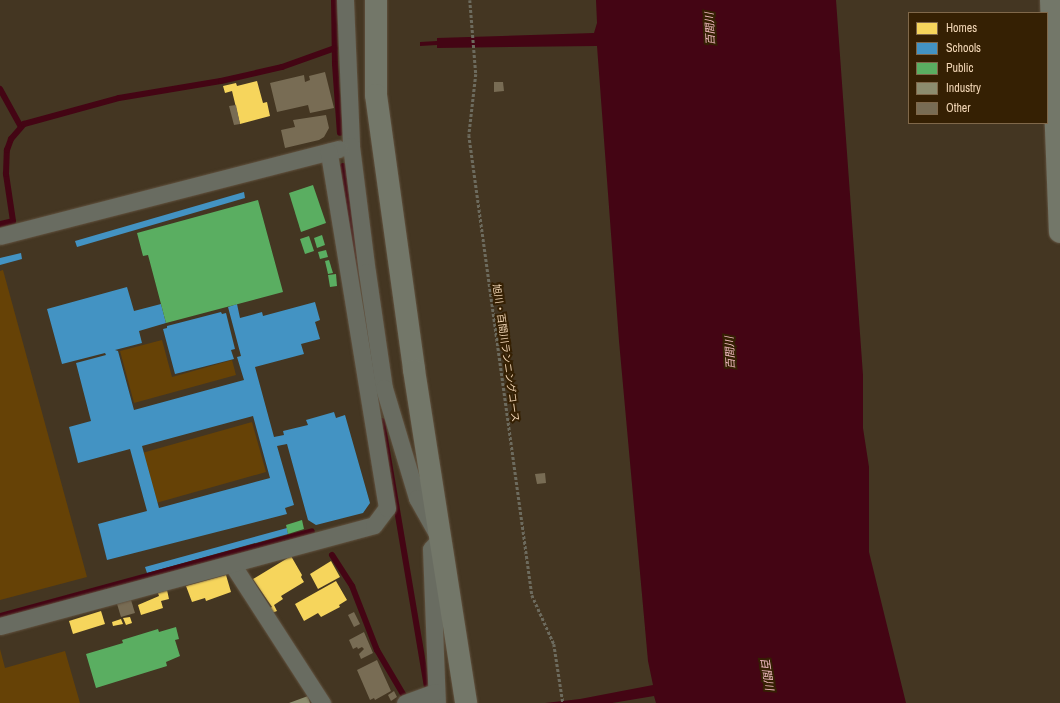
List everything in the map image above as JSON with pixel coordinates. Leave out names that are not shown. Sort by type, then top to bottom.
[{"type":"street","points":[[345,0],[351,146],[384,388],[417,498],[440,539]]},
{"type":"street","points":[[376,0],[376,95],[414,370],[466,703]]},
{"type":"street","points":[[1051,0],[1056,48],[1060,232]]},
{"type":"street","points":[[0,236],[351,146]]},
{"type":"street","points":[[0,626],[374,525],[387,508],[329,152]]},
{"type":"street","points":[[367,390],[384,388]]},
{"type":"street","points":[[408,702],[436,698],[431,549],[440,539]]},
{"type":"street","points":[[232,564],[322,703]]},
{"type":"path","name":"旭川・百間川ランニングコース","points":[[470,0],[476,74],[469,135],[472,158],[532,595],[554,644],[563,703]]},
{"type":"shaded area","points":[[3,270],[87,577],[0,600],[0,271]]},
{"type":"shaded area","points":[[162,340],[172,377],[232,360],[236,375],[134,403],[120,351]]},
{"type":"shaded area","points":[[252,422],[266,472],[156,503],[142,453]]},
{"type":"shaded area","points":[[0,649],[5,668],[65,651],[80,703],[0,703]]},
{"type":"water","name":"百間川","points":[[596,0],[836,0],[863,375],[863,428],[869,467],[869,552],[906,703],[656,703],[654,696],[612,703],[545,703],[580,699],[653,685],[648,661],[619,341],[597,46],[437,48],[437,45],[420,46],[420,42],[437,41],[437,38],[594,33],[597,23]]},
{"type":"building: Homes","points":[[257,81],[263,103],[267,102],[270,116],[240,124],[232,91],[225,93],[223,86],[236,83],[237,86]]},
{"type":"building: Homes","points":[[291,556],[302,575],[301,577],[304,582],[281,596],[283,599],[274,605],[277,611],[272,613],[270,608],[272,607],[253,579]]},
{"type":"building: Homes","points":[[331,561],[340,577],[318,589],[310,574]]},
{"type":"building: Homes","points":[[226,575],[231,592],[206,601],[205,598],[192,602],[186,586]]},
{"type":"building: Homes","points":[[336,581],[347,600],[339,605],[340,607],[321,617],[318,613],[304,621],[295,604]]},
{"type":"building: Homes","points":[[167,590],[169,599],[161,601],[163,608],[141,615],[138,605],[159,596],[158,593]]},
{"type":"building: Homes","points":[[101,611],[105,624],[73,634],[69,621]]},
{"type":"building: Homes","points":[[130,617],[132,623],[126,625],[123,618]]},
{"type":"building: Homes","points":[[121,619],[123,624],[113,626],[112,622]]},
{"type":"building: Schools","points":[[244,192],[245,198],[77,247],[75,241]]},
{"type":"building: Schools","points":[[21,253],[22,259],[0,265],[0,258]]},
{"type":"building: Schools","points":[[127,287],[134,311],[161,304],[166,323],[139,331],[142,343],[115,350],[118,351],[134,410],[244,380],[237,357],[241,356],[228,307],[237,304],[240,318],[262,312],[263,316],[315,302],[320,320],[315,322],[320,339],[301,344],[304,354],[255,367],[274,437],[284,435],[283,431],[308,425],[306,420],[334,412],[336,418],[345,415],[370,503],[363,513],[316,525],[308,520],[287,444],[277,446],[294,505],[285,508],[287,514],[107,560],[98,524],[147,511],[130,449],[78,463],[69,427],[91,421],[76,363],[106,355],[105,353],[62,364],[47,309]],"holes":[[[253,416],[270,478],[159,508],[142,446]]]},
{"type":"building: Schools","points":[[221,312],[222,314],[226,313],[235,349],[231,350],[234,359],[175,374],[163,329],[167,328],[167,326]]},
{"type":"building: Schools","points":[[287,528],[288,534],[147,573],[145,567]]},
{"type":"building: Public","points":[[313,185],[326,223],[301,232],[289,193]]},
{"type":"building: Public","points":[[258,200],[283,292],[166,323],[148,255],[143,256],[137,233]]},
{"type":"building: Public","points":[[322,235],[325,245],[317,248],[314,238]]},
{"type":"building: Public","points":[[309,236],[314,251],[305,254],[300,239]]},
{"type":"building: Public","points":[[326,250],[328,257],[320,259],[318,252]]},
{"type":"building: Public","points":[[329,260],[333,273],[328,274],[325,261]]},
{"type":"building: Public","points":[[336,274],[337,286],[330,287],[328,275]]},
{"type":"building: Public","points":[[302,520],[304,529],[288,534],[286,525]]},
{"type":"building: Public","points":[[176,627],[179,639],[175,640],[180,656],[166,662],[167,666],[96,688],[86,654],[123,643],[122,640],[158,629],[159,632]]},
{"type":"building: Industry","points":[[308,696],[310,703],[289,703]]},
{"type":"building: Other","points":[[325,72],[334,108],[310,113],[308,105],[277,112],[270,83],[304,75],[305,82],[310,80],[309,76]]},
{"type":"building: Other","points":[[494,82],[503,82],[504,91],[494,92]]},
{"type":"building: Other","points":[[236,105],[240,124],[234,125],[229,106]]},
{"type":"building: Other","points":[[326,115],[329,128],[324,137],[319,140],[285,148],[281,130],[295,127],[293,120]]},
{"type":"building: Other","points":[[545,473],[546,483],[537,484],[535,474]]},
{"type":"building: Other","points":[[131,600],[135,613],[121,617],[117,604]]},
{"type":"building: Other","points":[[354,612],[360,624],[354,627],[348,615]]},
{"type":"building: Other","points":[[364,632],[373,653],[361,659],[359,654],[364,649],[362,647],[358,649],[357,647],[353,649],[349,640]]},
{"type":"building: Other","points":[[377,660],[391,691],[375,700],[374,698],[370,700],[357,670]]},
{"type":"building: Other","points":[[394,691],[397,697],[391,701],[388,695]]},
{"type":"waterway","points":[[334,0],[335,64],[340,133]]},
{"type":"waterway","points":[[0,224],[13,221],[6,174],[7,150],[11,139],[24,124],[119,98],[221,81],[282,67],[335,48]]},
{"type":"waterway","points":[[0,89],[21,127]]},
{"type":"waterway","points":[[343,166],[359,285]]},
{"type":"waterway","points":[[382,421],[427,686]]},
{"type":"waterway","points":[[0,616],[312,531]]},
{"type":"waterway","points":[[332,555],[352,586],[377,650],[407,701]]}]
